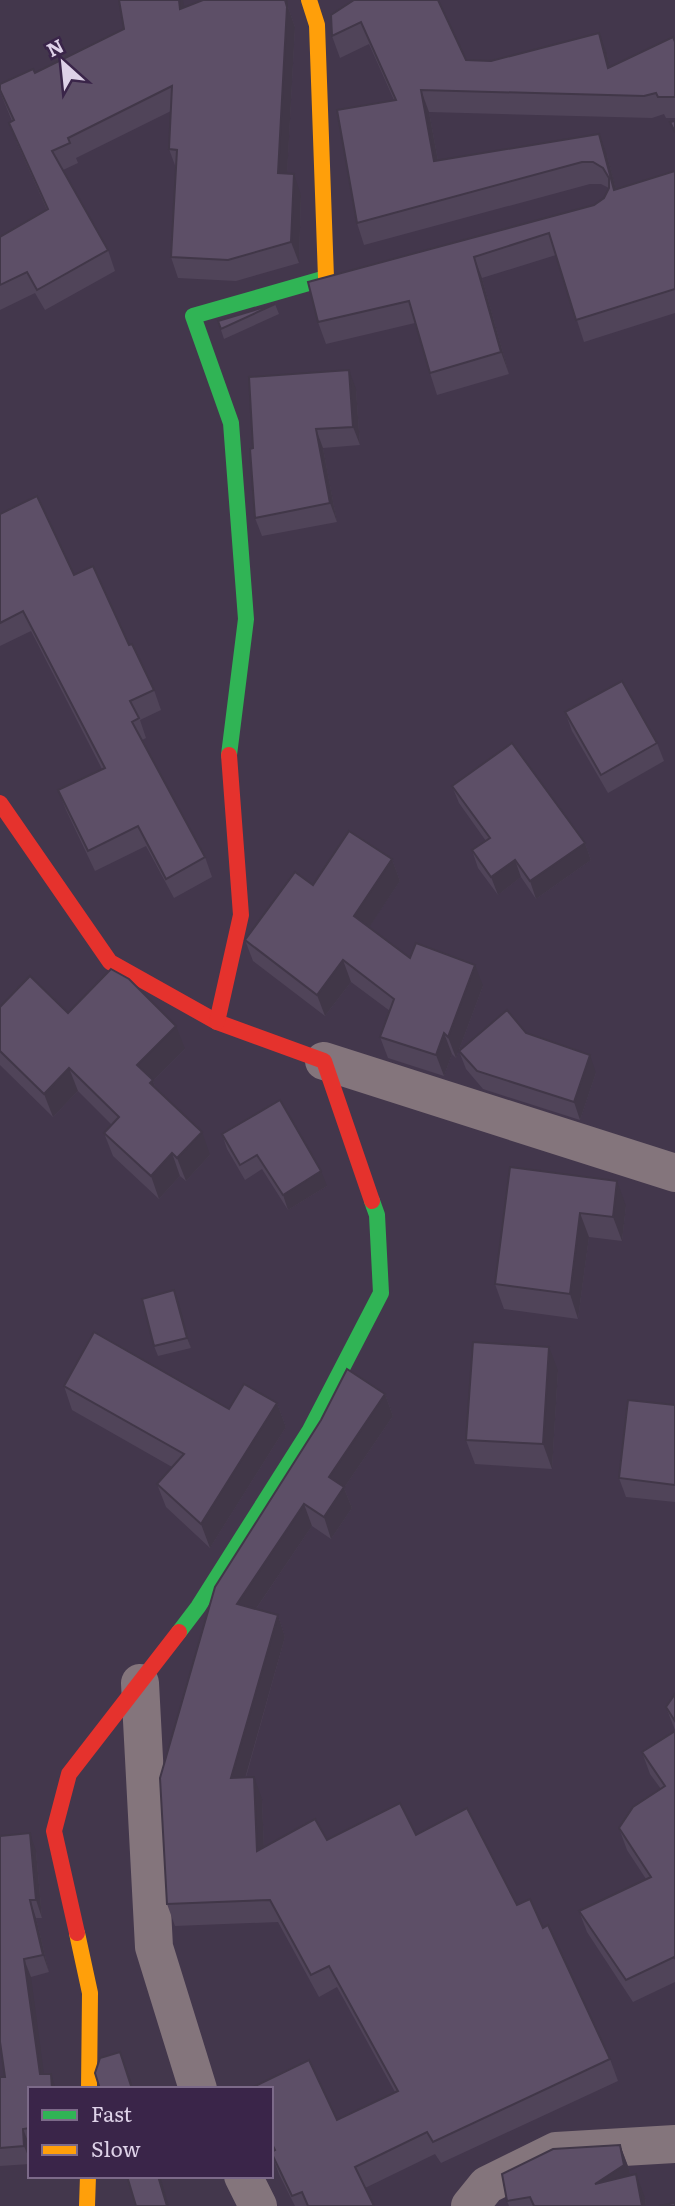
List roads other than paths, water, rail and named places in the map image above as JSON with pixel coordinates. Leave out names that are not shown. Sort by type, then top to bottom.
[{"type":"street","points":[[217,1022],[242,915],[228,763],[246,619],[231,422],[193,316],[340,274],[324,10]]},
{"type":"street","points":[[0,803],[110,962],[217,1022],[324,1061],[675,1172]]},
{"type":"street","points":[[89,2087],[90,1993],[54,1831],[69,1774],[198,1607],[310,1430],[381,1293],[377,1215],[324,1061]]},
{"type":"street","points":[[140,1683],[154,1947],[197,2087]]},
{"type":"street","points":[[470,2206],[487,2185],[556,2151],[675,2144]]},
{"type":"street","points":[[87,2206],[88,2178]]},
{"type":"street","points":[[244,2178],[258,2206]]}]
